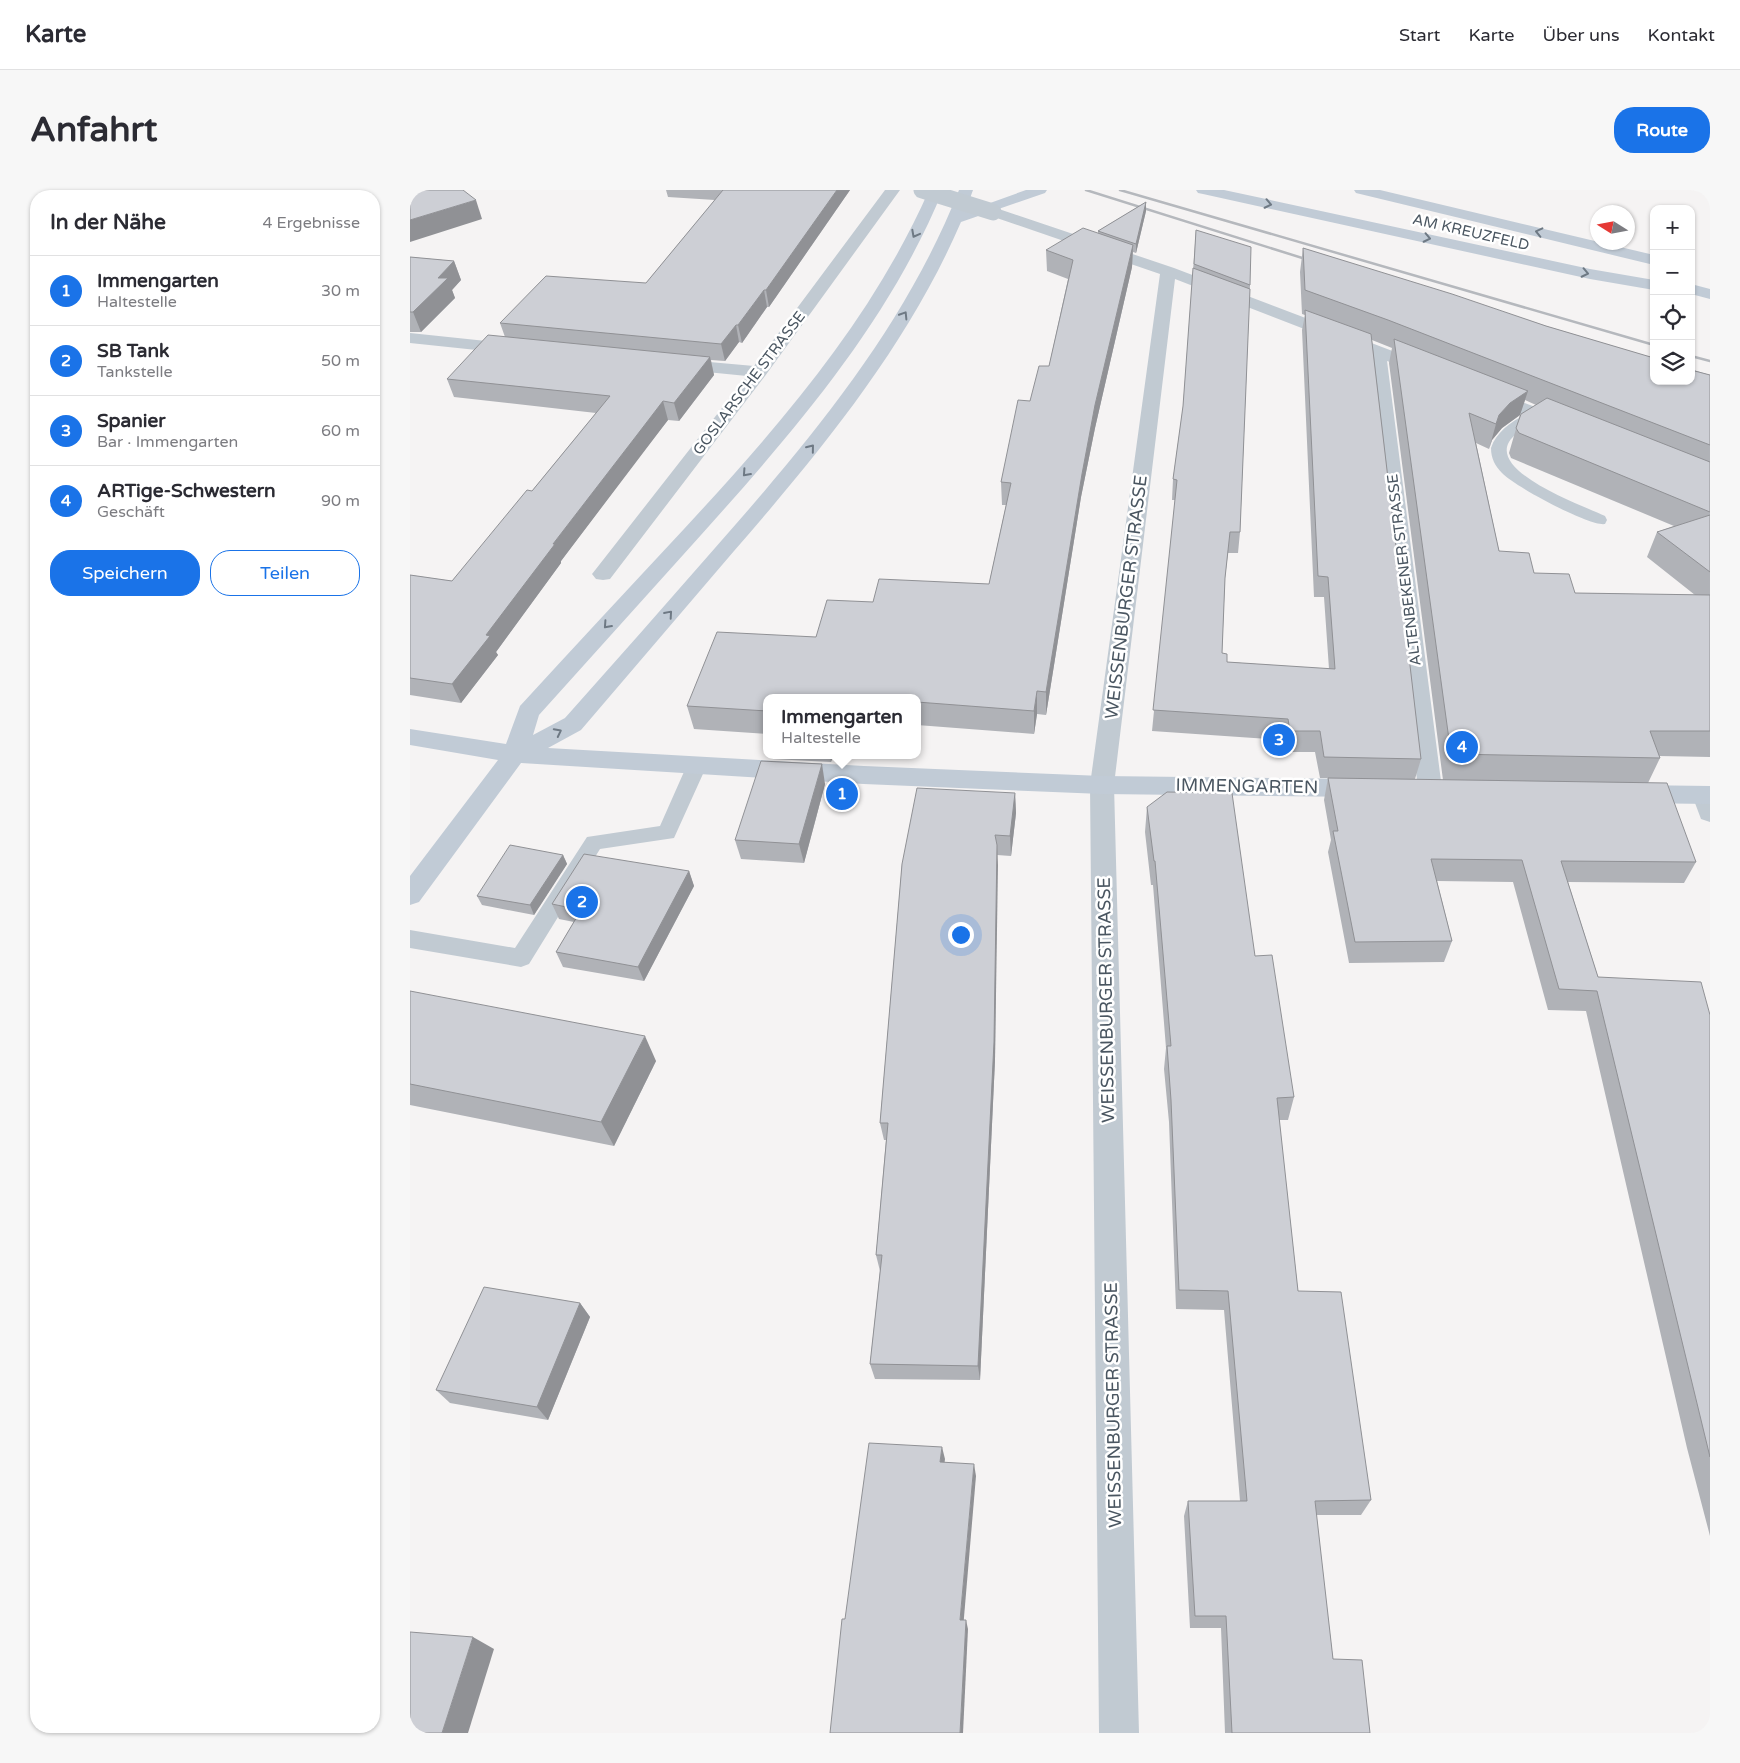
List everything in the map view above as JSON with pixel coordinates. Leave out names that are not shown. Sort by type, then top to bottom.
[{"type":"main road","points":[[410,895],[515,754],[528,712],[766,451],[843,354],[890,280],[922,223],[936,190]]},
{"type":"main road","points":[[515,754],[573,724],[780,486],[851,397],[924,282],[953,224],[966,190]]},
{"type":"main road","points":[[953,224],[970,215],[1040,190]]},
{"type":"main road","points":[[1203,190],[1590,274],[1650,284]]},
{"type":"main road","name":"AM KREUZFELD","points":[[1361,190],[1650,259]]},
{"type":"main road","name":"AM KREUZFELD","points":[[1431,222],[1650,277]]},
{"type":"main road","points":[[1695,291],[1710,295]]},
{"type":"main road","name":"IMMENGARTEN","points":[[410,737],[515,754],[864,775],[1102,784],[1420,789]]},
{"type":"main road","points":[[1616,793],[1708,801]]},
{"type":"street","name":"GOSLARSCHE STRASSE","points":[[603,574],[759,372],[893,190]]},
{"type":"street","points":[[922,190],[1168,271],[1440,375]]},
{"type":"street","name":"WEISSENBURGER STRASSE","points":[[1118,1733],[1102,784],[1168,271]]},
{"type":"street","points":[[410,338],[536,350]]},
{"type":"street","name":"ALTENBEKENER STRASSE","points":[[1377,350],[1420,789]]},
{"type":"street","points":[[662,362],[759,372]]},
{"type":"street","points":[[1476,390],[1575,429]]},
{"type":"lane","points":[[1539,415],[1508,432],[1499,445],[1500,459],[1510,472],[1529,484],[1599,520]]},
{"type":"lane","points":[[410,939],[521,958],[594,842],[667,834],[697,765]]},
{"type":"building","points":[[410,190],[463,190],[476,200],[410,220]]},
{"type":"building","points":[[723,190],[837,190],[766,290],[764,290],[721,344],[500,323],[546,276],[646,283]]},
{"type":"building","points":[[1146,202],[1136,244],[1098,231]]},
{"type":"building","points":[[1083,228],[1133,245],[1095,405],[1046,692],[1037,691],[1034,711],[921,702],[921,694],[763,694],[763,711],[687,706],[717,632],[816,637],[827,600],[873,602],[879,579],[989,584],[1011,483],[1001,482],[1018,400],[1030,401],[1039,366],[1049,366],[1073,260],[1046,250]]},
{"type":"building","points":[[1196,230],[1251,247],[1250,285],[1194,264]]},
{"type":"building","points":[[1303,248],[1452,294],[1546,326],[1650,357],[1650,385],[1695,385],[1695,371],[1710,375],[1710,445],[1388,320],[1305,290]]},
{"type":"building","points":[[410,257],[454,261],[438,278],[448,278],[413,312],[410,312]]},
{"type":"building","points":[[1193,268],[1250,289],[1240,532],[1230,532],[1225,578],[1222,653],[1227,654],[1227,662],[1335,669],[1328,577],[1318,576],[1305,310],[1371,334],[1421,759],[1324,757],[1320,731],[1290,731],[1288,719],[1153,710],[1177,480],[1173,479],[1183,406]]},
{"type":"building","points":[[488,335],[710,357],[674,403],[663,401],[553,544],[555,544],[486,635],[490,636],[452,684],[410,678],[410,575],[452,581],[527,490],[532,491],[610,396],[447,379]]},
{"type":"building","points":[[1394,339],[1528,391],[1510,403],[1499,415],[1496,424],[1469,413],[1499,551],[1529,553],[1534,573],[1569,574],[1575,593],[1710,595],[1710,731],[1650,731],[1660,758],[1451,754]]},
{"type":"building","points":[[1547,398],[1710,462],[1710,512],[1519,433],[1516,428],[1521,414]]},
{"type":"building","points":[[1710,515],[1710,572],[1657,532]]},
{"type":"building","points":[[761,761],[822,764],[799,844],[735,840]]},
{"type":"building","points":[[1328,778],[1667,783],[1696,862],[1561,861],[1598,977],[1701,982],[1710,1015],[1710,1457],[1597,991],[1559,989],[1522,860],[1431,859],[1452,941],[1355,942],[1333,831],[1338,831]]},
{"type":"building","points":[[917,788],[1015,793],[1010,836],[995,835],[997,845],[994,1042],[978,1366],[870,1364],[882,1255],[876,1255],[888,1123],[880,1123],[902,864]]},
{"type":"building","points":[[1167,792],[1232,793],[1255,956],[1272,955],[1294,1097],[1277,1098],[1298,1291],[1341,1292],[1371,1500],[1315,1501],[1333,1659],[1362,1660],[1370,1733],[1232,1733],[1226,1616],[1195,1616],[1188,1501],[1247,1501],[1228,1291],[1179,1290],[1167,1046],[1171,1046],[1155,861],[1147,807]]},
{"type":"building","points":[[510,845],[563,855],[530,905],[477,896]]},
{"type":"building","points":[[584,854],[689,871],[638,967],[556,952],[581,910],[552,904]]},
{"type":"building","points":[[410,991],[645,1036],[601,1122],[410,1084]]},
{"type":"building","points":[[484,1287],[580,1303],[537,1407],[436,1390]]},
{"type":"building","points":[[869,1443],[942,1447],[940,1462],[974,1464],[960,1620],[966,1620],[960,1733],[830,1733],[842,1619],[845,1619]]},
{"type":"building","points":[[410,1632],[473,1637],[442,1733],[410,1733]]},
{"type":"railway","points":[[1086,190],[1315,262]]},
{"type":"railway","points":[[1120,190],[1650,344]]},
{"type":"railway","points":[[1695,357],[1710,361]]},
{"type":"place","name":"Spanier","points":[[1279,740]]},
{"type":"place","name":"ARTige-Schwestern","points":[[1462,747]]},
{"type":"place","name":"Immengarten","points":[[842,794]]},
{"type":"place","name":"SB Tank","points":[[582,902]]}]
